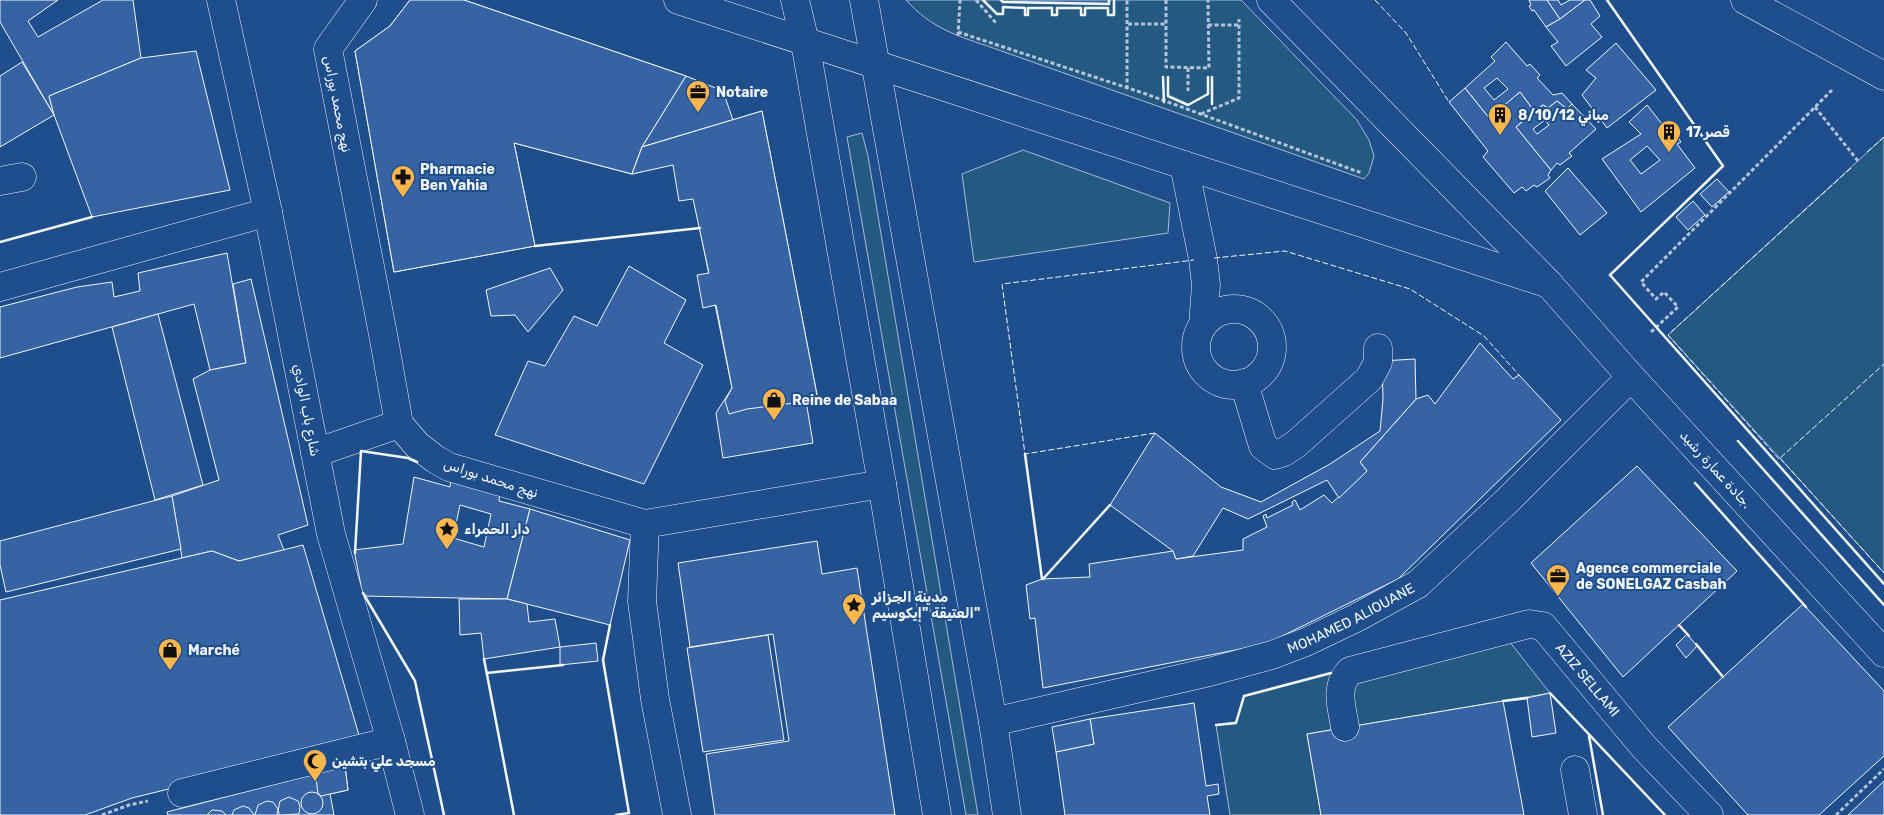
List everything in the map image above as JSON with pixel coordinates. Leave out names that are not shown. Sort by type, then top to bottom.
[{"type":"street","name":"شارع باب الوادي","points":[[221,0],[268,212],[331,534],[391,740],[410,815]]},
{"type":"street","name":"نهج محمد بوراس","points":[[363,0],[328,49],[399,424],[417,445],[434,459],[449,467],[645,524],[882,484]]},
{"type":"street","points":[[678,0],[1549,284]]},
{"type":"street","points":[[795,0],[805,42],[882,484],[937,815]]},
{"type":"street","points":[[864,0],[993,722],[1007,815]]},
{"type":"street","name":"جادة عمارة رشيد.","points":[[1271,0],[1549,284],[1884,654]]},
{"type":"street","points":[[1745,0],[1884,76]]},
{"type":"street","points":[[1184,165],[1203,259],[1206,285],[1203,325],[1198,336],[1196,348],[1199,360],[1204,370],[1214,379],[1225,383],[1251,381],[1261,374],[1268,363],[1272,351],[1272,338],[1267,327],[1258,317],[1232,302],[1217,286],[1203,259]]},
{"type":"street","points":[[0,287],[268,212]]},
{"type":"street","points":[[1203,325],[1212,316],[1223,311],[1235,309],[1247,311]]},
{"type":"street","points":[[1244,383],[1263,446],[1274,455],[1284,452],[1296,444],[1369,379],[1378,362],[1378,348]]},
{"type":"street","name":"MOHAMED ALIOUANE","points":[[993,722],[1201,674],[1272,655],[1306,642],[1356,618],[1418,584],[1508,500],[1631,376]]},
{"type":"street","points":[[315,453],[399,424]]},
{"type":"street","points":[[645,524],[642,601],[655,699],[677,815]]},
{"type":"street","name":"AZIZ SELLAMI","points":[[1345,727],[1340,691],[1342,679],[1350,671],[1529,624],[1543,626],[1644,747],[1709,815]]},
{"type":"street","points":[[182,793],[391,740]]},
{"type":"street","points":[[1575,770],[1582,815]]},
{"type":"path","points":[[960,0],[958,34],[1200,114],[1359,172],[1360,168]]},
{"type":"path","points":[[976,0],[996,23]]},
{"type":"path","points":[[1127,0],[1127,89]]},
{"type":"path","points":[[1166,0],[1166,67],[1209,68],[1208,0]]},
{"type":"path","points":[[1200,114],[1239,98],[1240,14]]},
{"type":"path","points":[[1128,24],[1166,24]]},
{"type":"path","points":[[1208,25],[1240,25]]},
{"type":"path","points":[[1651,332],[1678,307],[1664,292],[1656,299],[1641,282],[1859,62]]},
{"type":"path","points":[[1188,68],[1188,91]]},
{"type":"path","points":[[1815,107],[1858,161]]},
{"type":"path","points":[[1836,815],[1884,769]]},
{"type":"path","points":[[102,815],[130,805],[182,793]]},
{"type":"shaded area","points":[[906,0],[1241,0],[1357,120],[1369,140],[1374,156],[1369,173],[1364,179],[968,40],[936,25]]},
{"type":"shaded area","points":[[1001,0],[1109,0],[1109,4],[1003,2]]},
{"type":"shaded area","points":[[862,133],[868,156],[978,815],[966,815],[847,137]]},
{"type":"shaded area","points":[[1884,137],[1884,573],[1668,335]]},
{"type":"shaded area","points":[[1023,150],[1170,203],[1168,233],[974,262],[962,174]]},
{"type":"shaded area","points":[[1509,641],[1550,693],[1307,734],[1321,815],[1230,815],[1216,725],[1236,722],[1244,696],[1331,673]]},
{"type":"building","points":[[0,0],[58,0],[28,21],[38,37],[103,0],[133,0],[141,58],[49,96],[54,115],[0,22]]},
{"type":"building","points":[[410,0],[464,0],[686,76],[642,147],[632,174],[514,143],[535,246],[394,272],[355,51],[390,26]]},
{"type":"building","points":[[410,0],[464,0],[686,76],[642,147],[632,174],[514,143],[535,246],[394,272],[355,51],[390,26]]},
{"type":"building","points":[[1529,0],[1547,0],[1560,19],[1546,27],[1534,10],[1532,11],[1529,6],[1531,5]]},
{"type":"building","points":[[1547,0],[1558,0],[1561,5],[1570,0],[1585,0],[1560,19]]},
{"type":"building","points":[[1585,0],[1590,0],[1600,16],[1591,24],[1602,37],[1566,66],[1551,46],[1558,42],[1546,27]]},
{"type":"building","points":[[1506,42],[1527,66],[1530,64],[1540,75],[1537,78],[1553,95],[1562,93],[1572,104],[1567,109],[1557,101],[1548,108],[1543,105],[1534,111],[1520,92],[1489,118],[1465,88],[1495,61],[1491,57]],"holes":[[[1497,78],[1508,89],[1494,100],[1484,88]]]},
{"type":"building","points":[[1616,43],[1656,90],[1607,128],[1582,95],[1596,78],[1586,70]]},
{"type":"building","points":[[196,51],[230,190],[92,217],[54,115],[49,96],[141,58]]},
{"type":"building","points":[[22,62],[54,115],[0,147],[0,76]]},
{"type":"building","points":[[686,76],[723,91],[733,120],[642,147]]},
{"type":"building","name":"مباني 8/10/12","points":[[1465,88],[1489,118],[1520,92],[1534,111],[1516,127],[1551,170],[1548,175],[1550,178],[1537,187],[1534,185],[1526,191],[1522,187],[1514,193],[1483,157],[1488,151],[1449,102]]},
{"type":"building","points":[[1557,101],[1567,109],[1572,104],[1596,129],[1569,153],[1572,156],[1560,165],[1557,163],[1551,170],[1516,127],[1543,105],[1548,108]],"holes":[[[1545,120],[1549,125],[1537,134],[1533,129]]]},
{"type":"building","name":"قصر 17","points":[[1647,105],[1662,124],[1668,122],[1681,142],[1677,144],[1695,168],[1641,212],[1602,159],[1641,134],[1629,122]],"holes":[[[1647,146],[1660,160],[1641,174],[1630,160]]]},
{"type":"building","points":[[762,111],[818,400],[806,401],[813,443],[723,458],[716,413],[732,388],[686,161],[632,174],[642,147]]},
{"type":"building","points":[[762,111],[818,400],[747,409],[729,414],[725,401],[732,388],[716,305],[703,308],[697,275],[709,273],[693,199],[679,201],[673,165],[632,174],[642,147]]},
{"type":"building","points":[[1568,168],[1607,213],[1580,235],[1545,191]]},
{"type":"building","points":[[1717,179],[1729,192],[1712,207],[1700,194]]},
{"type":"building","points":[[1693,201],[1705,215],[1688,230],[1676,217]]},
{"type":"building","points":[[227,253],[246,363],[210,370],[194,304],[0,358],[0,307],[77,287],[112,282],[114,297],[140,291],[138,273]]},
{"type":"building","points":[[629,266],[686,300],[664,343],[703,365],[644,484],[495,435],[528,361],[545,366],[574,316],[597,326]]},
{"type":"building","points":[[550,268],[563,290],[528,332],[515,315],[491,316],[486,290]]},
{"type":"building","points":[[251,279],[308,525],[278,535],[284,550],[239,561],[212,551],[182,558],[172,496],[219,480],[193,379],[210,370],[246,363],[233,284]]},
{"type":"building","points":[[158,314],[203,485],[155,500],[112,327]]},
{"type":"building","points":[[1480,343],[1513,379],[1519,375],[1561,420],[1398,579],[1266,644],[1043,688],[1035,618],[1030,619],[1026,585],[1042,579],[1090,577],[1089,564],[1173,551],[1176,559],[1243,550],[1243,539],[1267,527],[1263,516],[1266,514],[1267,518],[1293,505],[1292,502],[1295,500],[1300,510],[1324,495],[1332,503],[1367,471],[1360,462],[1416,399],[1428,395],[1435,404]]},
{"type":"building","points":[[1415,359],[1416,399],[1360,462],[1367,471],[1339,498],[1327,480],[1248,519],[1223,508],[1193,556],[1176,559],[1173,551],[1110,505],[1155,433],[1221,487],[1261,502],[1330,464],[1380,431],[1383,399],[1382,361]]},
{"type":"building","points":[[1637,466],[1737,571],[1623,677],[1531,563]]},
{"type":"building","points":[[414,477],[450,487],[451,477],[500,492],[499,501],[530,509],[507,599],[363,596],[354,550],[403,544]],"holes":[[[460,505],[491,514],[484,547],[453,538]]]},
{"type":"building","points":[[172,496],[181,549],[6,592],[0,565],[0,541]]},
{"type":"building","points":[[530,509],[630,540],[610,625],[507,599]]},
{"type":"building","points":[[817,541],[822,574],[857,568],[895,815],[715,815],[706,754],[789,741],[773,634],[690,647],[678,563]]},
{"type":"building","name":"Marché","points":[[303,545],[361,742],[132,798],[85,815],[0,815],[0,600],[212,551],[239,561]]},
{"type":"building","points":[[459,599],[507,599],[527,604],[529,622],[555,619],[560,647],[484,659],[481,633],[460,635]]},
{"type":"building","points":[[1803,604],[1884,691],[1884,756],[1819,815],[1748,815],[1668,727]]},
{"type":"building","points":[[1687,634],[1697,646],[1686,658],[1676,645]]},
{"type":"building","points":[[768,635],[784,740],[703,752],[687,648]]},
{"type":"building","points":[[596,643],[598,661],[560,665],[560,647]]},
{"type":"building","points":[[1550,693],[1556,733],[1532,737],[1527,698]]},
{"type":"building","points":[[1503,701],[1524,815],[1321,815],[1307,734]]},
{"type":"building","points":[[1194,703],[1206,786],[1218,784],[1219,794],[1207,796],[1210,815],[1065,815],[1056,752],[1094,744],[1090,719]]},
{"type":"building","points":[[1090,719],[1094,744],[1056,752],[1052,727]]},
{"type":"building","name":"مسجد علي بتشين","points":[[344,759],[348,790],[330,794],[334,815],[168,815],[167,812],[315,774],[314,766]]},
{"type":"building","points":[[344,759],[348,790],[321,796],[318,793],[314,766]]},
{"type":"building","points":[[1884,781],[1884,815],[1848,815]]},
{"type":"building","points":[[312,792],[320,795],[323,803],[320,811],[312,814],[304,811],[301,803],[304,795]]},
{"type":"building","points":[[289,797],[298,801],[300,806],[299,814],[280,815],[278,811],[280,801]]},
{"type":"building","points":[[267,801],[273,802],[278,809],[277,815],[255,815],[258,805]]},
{"type":"building","points":[[243,806],[249,808],[254,815],[232,815],[234,810]]},
{"type":"building","points":[[212,810],[222,811],[226,815],[207,815]]},
{"type":"fence","points":[[1375,0],[1406,33],[1449,102]]},
{"type":"fence","points":[[1867,152],[1884,137]]},
{"type":"fence","points":[[1851,168],[1668,335],[1779,459],[1884,364]]},
{"type":"fence","points":[[1214,258],[1285,251],[1410,289],[1484,336],[1519,375]]},
{"type":"fence","points":[[1155,433],[1025,454],[1002,284],[1194,260]]},
{"type":"fence","points":[[1780,458],[1884,573]]},
{"type":"wall","points":[[983,0],[997,14],[1003,14],[1003,7],[1025,8],[1025,15],[1028,15],[1028,8],[1052,8],[1052,15],[1057,15],[1057,8],[1081,8],[1081,15],[1085,15],[1085,8],[1108,8],[1108,15],[1114,15],[1114,0]]},
{"type":"wall","points":[[1001,0],[1003,2],[1109,4],[1109,0]]},
{"type":"wall","points":[[1607,0],[1723,166],[1610,275]]},
{"type":"wall","points":[[1163,77],[1164,102]]},
{"type":"wall","points":[[1168,77],[1168,96],[1188,105],[1208,94],[1208,77]]},
{"type":"wall","points":[[1212,77],[1212,104]]},
{"type":"wall","points":[[0,242],[92,217]]},
{"type":"wall","points":[[535,246],[700,228]]},
{"type":"wall","points":[[1610,275],[1884,584]]},
{"type":"wall","points":[[1738,441],[1884,605]]},
{"type":"wall","points":[[355,553],[361,451],[408,458],[417,462]]},
{"type":"wall","points":[[1025,454],[1042,579]]},
{"type":"wall","points":[[1695,483],[1806,607]]},
{"type":"wall","points":[[1043,579],[1110,505]]},
{"type":"wall","points":[[363,593],[415,681],[444,815]]},
{"type":"wall","points":[[610,625],[603,660],[629,813],[616,815]]},
{"type":"wall","points":[[1679,625],[1689,636]]},
{"type":"wall","points":[[1696,644],[1723,677]]},
{"type":"wall","points":[[484,659],[514,815]]},
{"type":"wall","points":[[487,673],[563,665]]},
{"type":"wall","points":[[1216,725],[1236,723],[1244,696],[1331,673]]},
{"type":"wall","points":[[1550,693],[1665,815]]},
{"type":"wall","points":[[1503,701],[1527,698]]},
{"type":"wall","points":[[1589,736],[1603,815]]},
{"type":"place","name":"Notaire","points":[[698,113]]},
{"type":"place","name":"مباني 8/10/12","points":[[1500,136]]},
{"type":"place","name":"قصر 17","points":[[1669,153]]},
{"type":"place","name":"Pharmacie Ben Yahia","points":[[403,198]]},
{"type":"place","name":"Reine de Sabaa","points":[[774,421]]},
{"type":"place","name":"دار الحمراء","points":[[447,550]]},
{"type":"place","name":"Agence commerciale de SONELGAZ Casbah","points":[[1558,597]]},
{"type":"place","name":"مدينة الجزائر العتيقة \"إيكوسيم\"","points":[[854,626]]},
{"type":"place","name":"Marché","points":[[170,671]]},
{"type":"place","name":"مسجد علي بتشين","points":[[315,782]]}]
